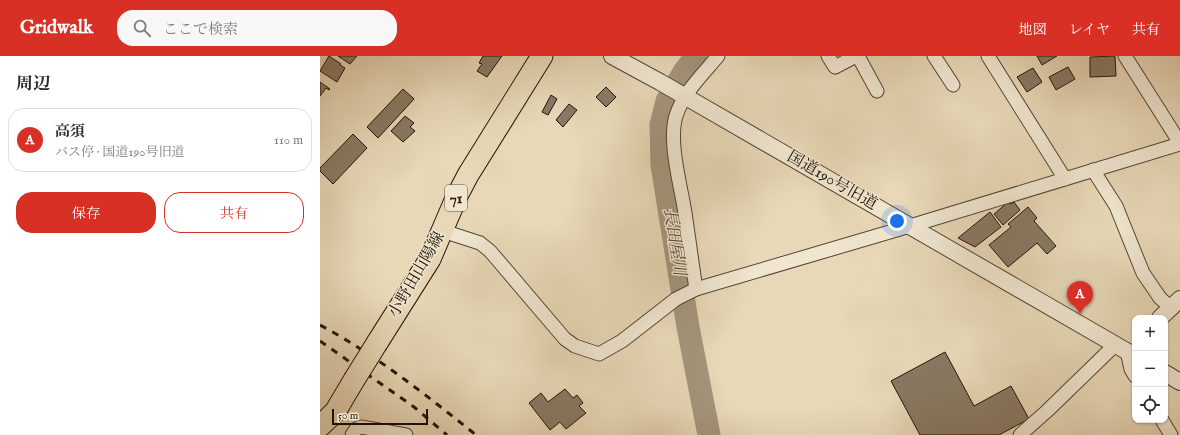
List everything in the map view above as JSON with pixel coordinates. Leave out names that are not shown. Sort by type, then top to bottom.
[{"type":"main road","name":"小野田山陽線","points":[[320,426],[335,412],[430,259],[457,196],[468,175],[542,56]]},
{"type":"street","name":"国道190号旧道","points":[[612,56],[1128,349]]},
{"type":"street","points":[[694,290],[685,215],[675,153],[674,133],[676,116],[683,96],[718,56]]},
{"type":"street","points":[[828,56],[835,67],[857,56],[877,91]]},
{"type":"street","points":[[934,56],[953,85]]},
{"type":"street","points":[[988,56],[1065,179]]},
{"type":"street","points":[[443,231],[480,243],[490,251],[565,339],[575,346],[599,354],[622,342],[676,299],[694,290],[910,226],[1180,143],[1125,56]]},
{"type":"street","points":[[1093,170],[1116,206],[1143,272],[1160,298],[1170,308]]},
{"type":"street","points":[[1020,435],[1047,411],[1128,349],[1132,371]]},
{"type":"street","points":[[1168,376],[1180,382]]},
{"type":"street","points":[[1164,423],[1171,435]]},
{"type":"street","points":[[352,435],[356,429],[361,426],[406,435]]},
{"type":"building","points":[[329,56],[345,68],[337,82],[320,71]]},
{"type":"building","points":[[338,56],[357,56],[350,64]]},
{"type":"building","points":[[483,56],[502,56],[487,77],[477,71],[482,64],[479,63]]},
{"type":"building","points":[[1037,56],[1057,56],[1042,65]]},
{"type":"building","points":[[1115,56],[1116,76],[1090,77],[1090,57]]},
{"type":"building","points":[[1068,67],[1075,79],[1056,90],[1049,77]]},
{"type":"building","points":[[1033,68],[1042,82],[1027,92],[1017,77]]},
{"type":"building","points":[[320,82],[330,89],[329,90],[326,88],[320,96]]},
{"type":"building","points":[[606,87],[616,97],[606,107],[596,97]]},
{"type":"building","points":[[403,89],[414,99],[378,138],[367,127]]},
{"type":"building","points":[[551,95],[557,99],[548,115],[542,112]]},
{"type":"building","points":[[569,104],[577,110],[563,127],[556,120]]},
{"type":"building","points":[[405,116],[414,123],[410,127],[415,131],[403,142],[391,131]]},
{"type":"building","points":[[353,134],[367,148],[333,184],[320,171],[320,168]]},
{"type":"building","points":[[1008,202],[1011,204],[1014,202],[1020,210],[1003,225],[994,214]]},
{"type":"building","points":[[1028,207],[1037,218],[1034,221],[1056,246],[1047,254],[1037,243],[1008,267],[989,245],[1011,227],[1008,224]]},
{"type":"building","points":[[990,212],[1001,227],[975,247],[958,238]]},
{"type":"building","points":[[945,352],[974,406],[1011,386],[1029,419],[999,435],[920,435],[891,381]]},
{"type":"building","points":[[565,389],[573,398],[577,395],[583,403],[579,406],[586,413],[566,429],[560,422],[550,430],[529,403],[541,393],[548,402]]},
{"type":"waterway","name":"長田屋川","points":[[696,56],[684,72],[667,101],[661,125],[662,165],[688,327],[709,435]]},
{"type":"railway","points":[[320,325],[381,362],[476,435]]},
{"type":"railway","points":[[320,341],[414,407],[447,435]]},
{"type":"place","name":"高須","points":[[1080,314]]}]
